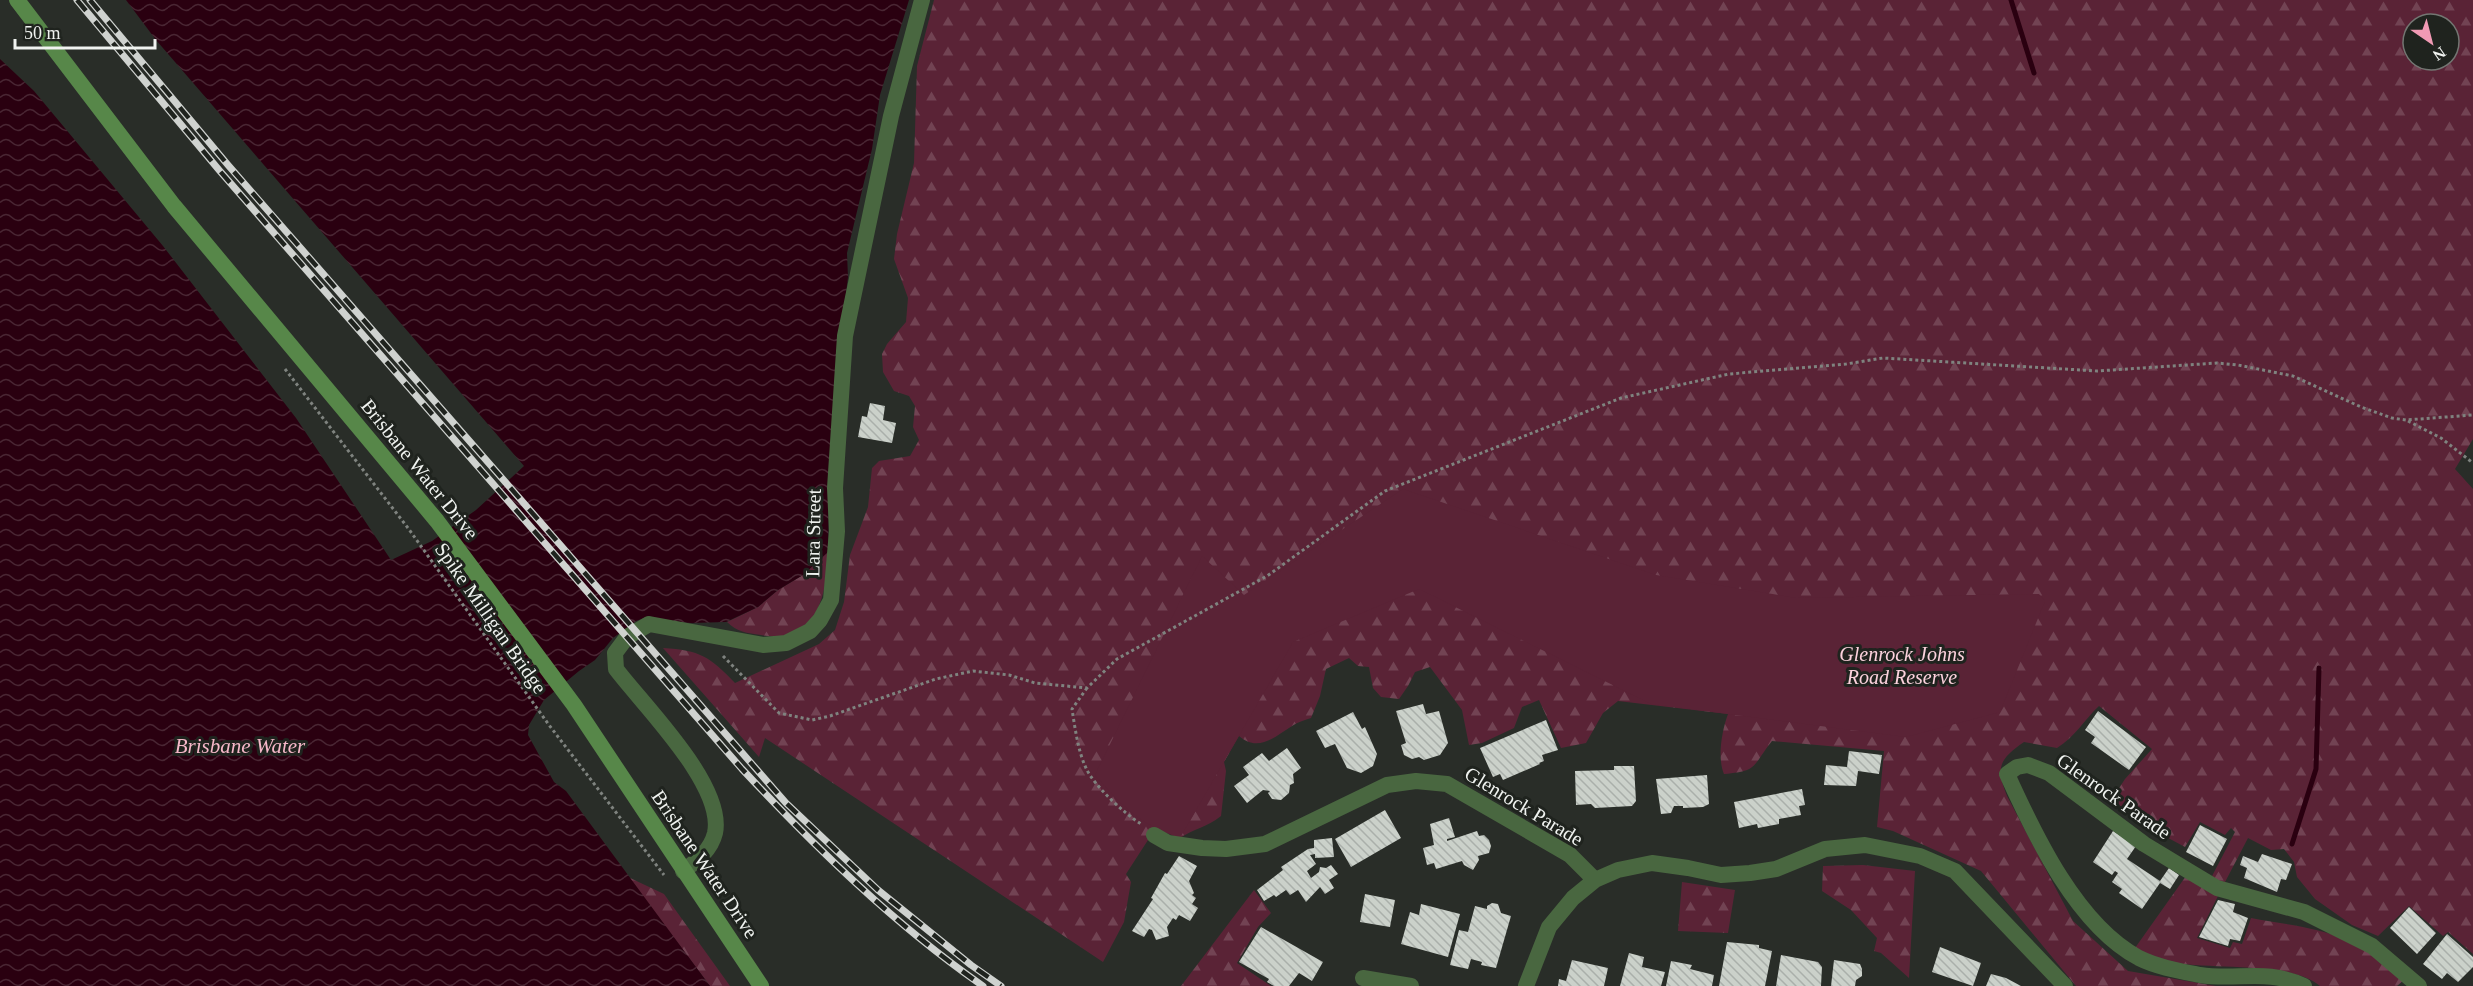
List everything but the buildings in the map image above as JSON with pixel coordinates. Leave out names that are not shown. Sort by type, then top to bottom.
[{"type":"main road","name":"Brisbane Water Drive","points":[[16,0],[174,206],[437,521],[574,705],[760,986]]},
{"type":"street","name":"Lara Street","points":[[683,871],[700,858],[710,846],[715,832],[710,800],[689,759],[616,669],[615,653],[627,637],[649,624],[763,645],[786,644],[810,632],[820,621],[831,600],[836,563],[835,488],[845,336],[891,116],[922,0]]},
{"type":"street","name":"Glenrock Parade","points":[[2304,986],[2264,975],[2204,975],[2171,969],[2139,958],[2110,938],[2086,913],[2063,878],[2035,831],[2007,774],[2017,767],[2028,765],[2049,774],[2144,844],[2217,888],[2304,912],[2372,946],[2419,986]]},
{"type":"street","name":"Glenrock Parade","points":[[1154,835],[1168,843],[1202,848],[1226,849],[1264,844],[1387,786],[1416,781],[1447,784],[1570,855],[1595,880]]},
{"type":"street","points":[[1527,986],[1549,927],[1573,898],[1595,880],[1618,870],[1652,863],[1721,875],[1750,873],[1776,868],[1825,849],[1865,845],[1920,856],[1955,871],[2065,986]]},
{"type":"street","points":[[1363,978],[1411,986]]},
{"type":"path","points":[[1154,835],[1122,812],[1086,769],[1075,729],[1072,709],[1087,688],[1117,659],[1267,576],[1385,491],[1621,398],[1729,374],[1846,364],[1883,358],[2097,370],[2217,363],[2293,376],[2375,413],[2406,420],[2441,438],[2473,463]]},
{"type":"path","points":[[2406,420],[2473,415]]},
{"type":"path","name":"Spike Milligan Bridge","points":[[408,528],[549,725],[670,883]]},
{"type":"path","points":[[722,655],[779,713],[812,720],[830,716],[936,679],[973,671],[1009,675],[1035,683],[1087,688]]},
{"type":"green space","points":[[934,0],[2473,0],[2473,439],[2455,469],[2473,489],[2473,954],[2448,932],[2443,936],[2409,906],[2378,936],[2352,925],[2315,899],[2297,877],[2294,862],[2284,849],[2271,850],[2248,838],[2224,884],[2211,878],[2235,832],[2231,828],[2225,835],[2200,822],[2185,847],[2144,825],[2112,799],[2125,779],[2152,749],[2099,706],[2069,739],[2057,748],[2024,742],[2009,754],[2004,760],[2001,771],[2007,796],[2073,921],[2128,971],[2216,986],[2076,986],[1981,871],[1893,831],[1877,827],[1884,751],[1772,741],[1754,766],[1743,771],[1724,774],[1721,744],[1728,714],[1618,701],[1603,713],[1586,743],[1561,748],[1539,700],[1522,707],[1514,728],[1482,743],[1469,745],[1462,710],[1430,667],[1415,672],[1399,699],[1381,697],[1373,688],[1369,667],[1358,666],[1349,658],[1326,669],[1320,696],[1311,718],[1260,743],[1246,741],[1239,736],[1224,762],[1226,771],[1221,816],[1180,838],[1159,830],[1148,840],[1126,874],[1131,882],[1124,922],[1103,962],[765,738],[759,757],[663,648],[704,656],[735,683],[819,644],[835,630],[844,602],[850,555],[868,507],[872,468],[879,461],[910,456],[919,440],[913,427],[915,406],[909,396],[894,391],[883,372],[882,354],[887,344],[906,322],[908,298],[894,259],[897,234],[914,163],[917,66]]},
{"type":"green space","name":"Glenrock Johns Road Reserve","points":[[1403,489],[1656,575],[1796,598],[2039,594],[2045,601],[2000,712],[1906,737],[1651,704],[1419,589],[1293,642],[1180,838],[1153,826],[1133,813],[1095,775],[1202,556],[1244,595]]},
{"type":"green space","points":[[828,552],[821,600],[807,625],[795,633],[780,636],[742,631],[727,622],[758,607],[778,590],[803,575]]},
{"type":"green space","points":[[1863,865],[1915,871],[1909,978],[1881,953],[1874,951],[1877,938],[1851,910],[1822,891],[1823,866]]},
{"type":"green space","points":[[2186,876],[2219,894],[2197,938],[2230,948],[2233,942],[2242,944],[2251,918],[2299,926],[2324,932],[2355,944],[2377,957],[2405,979],[2397,986],[2320,986],[2307,978],[2290,973],[2170,962],[2135,948]]},
{"type":"green space","points":[[628,877],[664,894],[730,986],[710,986]]},
{"type":"green space","points":[[1682,882],[1735,890],[1728,933],[1678,931]]},
{"type":"green space","points":[[1254,890],[1271,913],[1258,927],[1237,963],[1271,986],[1181,986]]},
{"type":"water","name":"Brisbane Water","points":[[126,0],[909,0],[880,95],[872,149],[847,253],[848,277],[829,483],[828,552],[803,575],[778,590],[758,607],[726,622],[691,623],[662,620],[649,616],[636,621],[613,638],[595,660],[544,700],[529,725],[528,735],[554,782],[566,791],[710,986],[0,986],[0,59],[34,91],[163,246],[296,418],[391,560],[432,541],[476,510],[524,466],[156,40]]},
{"type":"waterway","points":[[2011,0],[2034,73]]},
{"type":"waterway","points":[[2292,844],[2316,769],[2319,668]]},
{"type":"railway","points":[[77,0],[219,170],[742,769],[798,828],[857,884],[918,937],[983,986]]},
{"type":"railway","points":[[90,0],[228,165],[786,803],[878,890],[971,965],[1001,986]]}]
